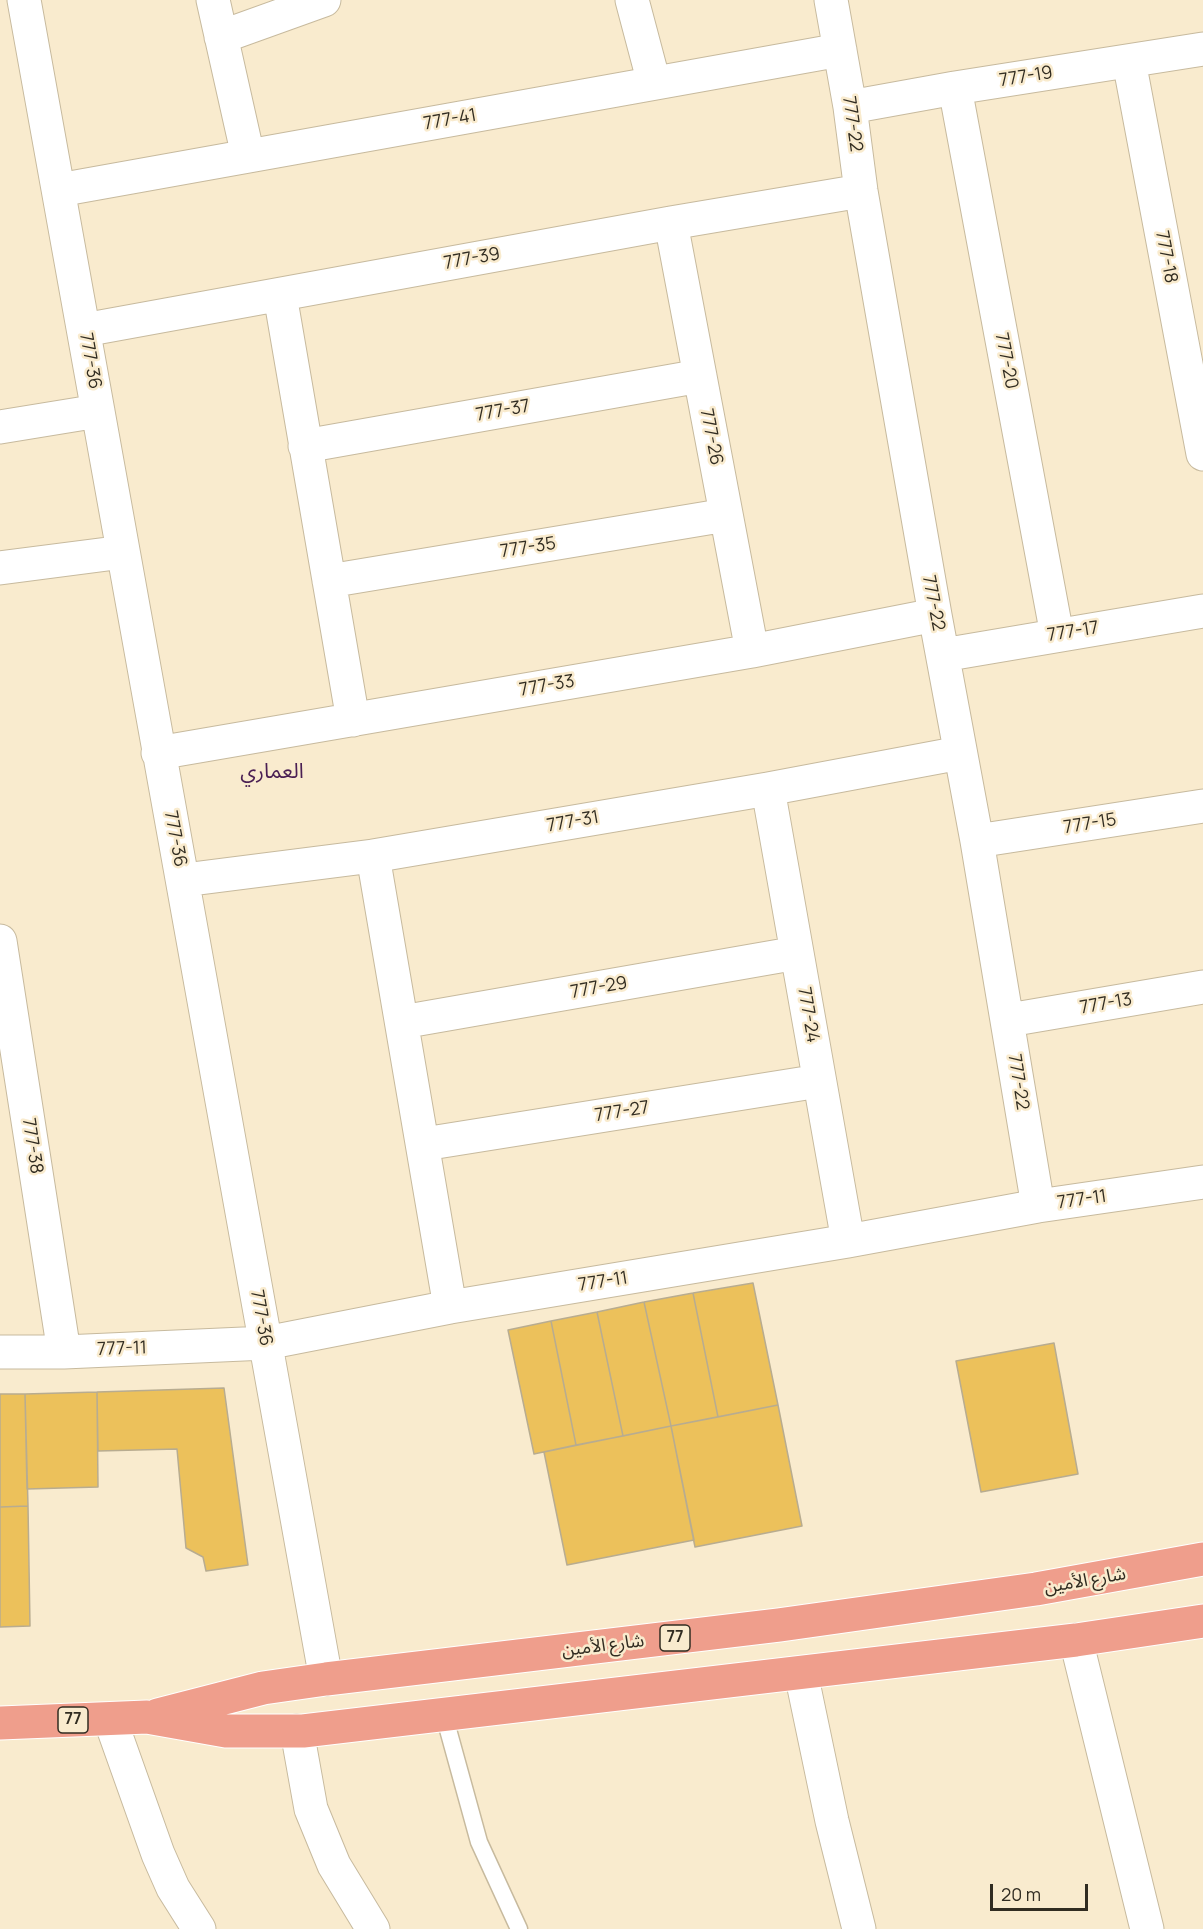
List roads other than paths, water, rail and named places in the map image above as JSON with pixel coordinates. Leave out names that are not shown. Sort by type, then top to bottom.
[{"type":"main road","name":"شارع الأمين","points":[[147,1718],[263,1688],[326,1678],[779,1625],[1036,1590],[1203,1559]]},
{"type":"main road","name":"شارع الأمين","points":[[0,1723],[147,1718],[226,1731],[297,1731],[1076,1640],[1203,1621]]},
{"type":"street","name":"777-36","points":[[24,0],[326,1678]]},
{"type":"street","points":[[213,0],[248,156]]},
{"type":"street","points":[[221,37],[324,0]]},
{"type":"street","points":[[632,0],[654,83]]},
{"type":"street","name":"777-22","points":[[831,0],[850,107],[861,191],[1009,1020],[1038,1206]]},
{"type":"street","name":"777-19","points":[[850,107],[1203,49]]},
{"type":"street","name":"777-41","points":[[59,190],[840,50]]},
{"type":"street","name":"777-18","points":[[1129,61],[1203,454]]},
{"type":"street","name":"777-20","points":[[955,88],[1057,634]]},
{"type":"street","name":"777-39","points":[[84,330],[671,223],[861,191]]},
{"type":"street","name":"777-26","points":[[671,223],[752,651]]},
{"type":"street","points":[[280,295],[353,720]]},
{"type":"street","name":"777-37","points":[[306,446],[700,376]]},
{"type":"street","points":[[0,427],[98,411]]},
{"type":"street","name":"777-35","points":[[329,581],[726,515]]},
{"type":"street","points":[[0,568],[123,552]]},
{"type":"street","name":"777-17","points":[[943,655],[1057,634],[1203,612]]},
{"type":"street","name":"777-33","points":[[158,753],[752,651],[935,615]]},
{"type":"street","name":"777-31","points":[[184,880],[373,856],[768,789],[960,753]]},
{"type":"street","name":"777-24","points":[[768,789],[848,1241]]},
{"type":"street","name":"777-15","points":[[977,841],[1203,806]]},
{"type":"street","points":[[373,856],[424,1144],[450,1307]]},
{"type":"street","name":"777-38","points":[[0,941],[64,1352]]},
{"type":"street","name":"777-29","points":[[402,1022],[797,953]]},
{"type":"street","name":"777-13","points":[[1009,1020],[1203,987]]},
{"type":"street","name":"777-27","points":[[424,1144],[819,1081]]},
{"type":"street","name":"777-11","points":[[0,1352],[64,1352],[266,1343],[450,1307],[848,1241],[1038,1206],[1203,1182]]},
{"type":"street","points":[[1076,1640],[1147,1929]]},
{"type":"street","points":[[801,1672],[832,1821],[859,1929]]},
{"type":"street","points":[[110,1719],[158,1854],[173,1888],[199,1929]]},
{"type":"street","points":[[297,1731],[311,1809],[334,1865],[373,1929]]},
{"type":"lane","points":[[444,1715],[479,1842],[519,1929]]},
{"type":"district","name":"العماري","points":[[272,772]]}]
